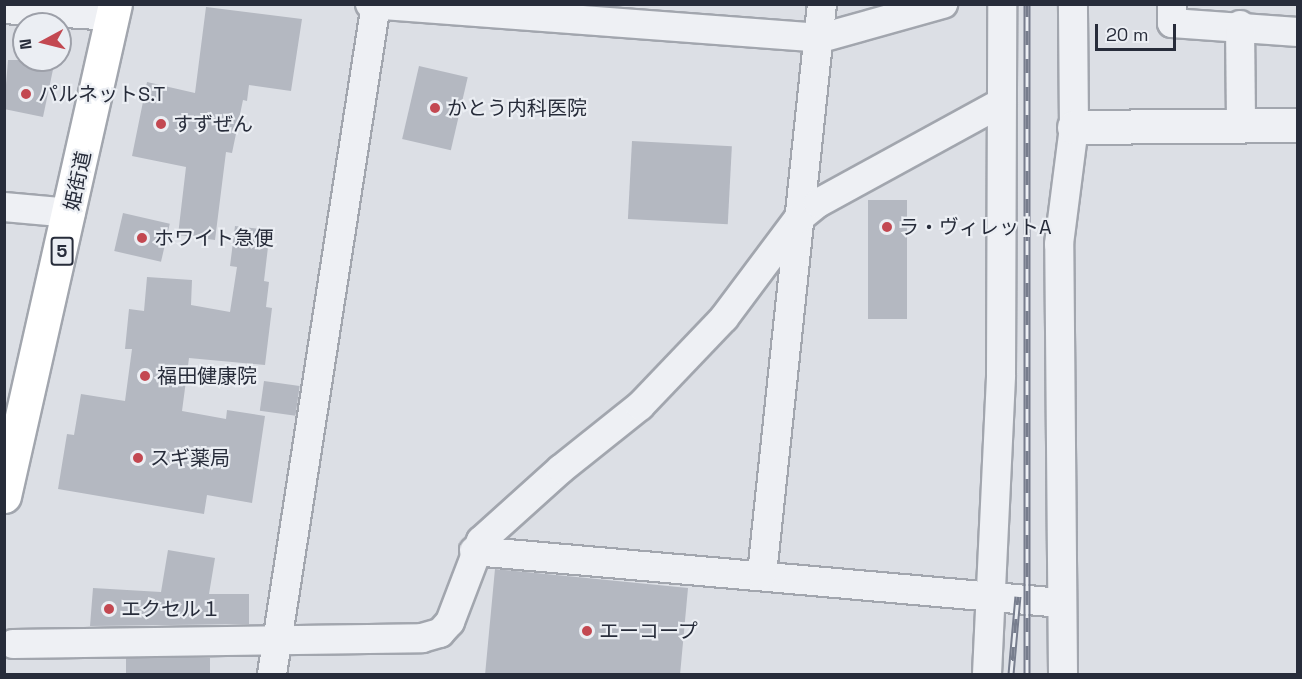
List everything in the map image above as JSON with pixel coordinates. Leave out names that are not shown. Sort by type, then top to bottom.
[{"type":"main road","name":"姫街道","points":[[4,496],[71,213],[114,10]]},
{"type":"street","points":[[370,4],[629,14],[821,38],[943,4]]},
{"type":"street","points":[[762,574],[798,219],[821,38],[822,4]]},
{"type":"street","points":[[987,675],[994,598],[1001,375],[1002,4]]},
{"type":"street","points":[[1063,675],[1059,244],[1074,127],[1073,4]]},
{"type":"street","points":[[1172,4],[1172,23],[1240,25],[1298,32]]},
{"type":"street","points":[[272,675],[376,5]]},
{"type":"street","points":[[4,9],[114,10]]},
{"type":"street","points":[[1240,25],[1241,126]]},
{"type":"street","points":[[14,644],[422,638],[440,633],[450,622],[474,551],[561,468],[640,406],[724,318],[798,219],[818,203],[1000,103]]},
{"type":"street","points":[[1074,127],[1298,126]]},
{"type":"street","points":[[4,207],[71,213]]},
{"type":"street","points":[[474,551],[762,574],[1061,603]]},
{"type":"building","points":[[206,7],[302,19],[291,91],[249,85],[247,101],[243,100],[232,153],[226,152],[215,240],[178,235],[186,167],[132,156],[147,82],[195,93]]},
{"type":"building","name":"パルネットS.T","points":[[8,60],[12,60],[12,72],[52,72],[43,117],[4,109]]},
{"type":"building","name":"かとう内科医院","points":[[419,66],[468,77],[451,150],[402,139]]},
{"type":"building","points":[[632,141],[732,146],[728,224],[628,219]]},
{"type":"building","points":[[868,200],[907,200],[907,319],[868,319]]},
{"type":"building","name":"ホワイト急便","points":[[123,213],[170,224],[161,262],[114,251]]},
{"type":"building","points":[[235,226],[270,230],[264,281],[269,282],[266,307],[272,308],[265,365],[189,358],[182,411],[226,419],[227,410],[265,416],[252,503],[207,495],[204,514],[58,489],[67,434],[74,435],[81,394],[125,401],[132,349],[125,349],[129,309],[144,311],[147,277],[192,280],[191,305],[230,312],[237,267],[230,266]]},
{"type":"building","points":[[264,381],[300,386],[295,416],[260,411]]},
{"type":"building","points":[[168,550],[215,558],[209,594],[249,594],[249,624],[90,626],[93,588],[161,592]]},
{"type":"building","name":"エーコープ","points":[[495,569],[688,588],[680,675],[485,675]]},
{"type":"building","points":[[126,658],[210,658],[210,674],[126,674]]},
{"type":"railway","points":[[1027,4],[1027,674]]},
{"type":"railway","points":[[1011,674],[1018,596]]},
{"type":"place","name":"パルネットS.T","points":[[26,94]]},
{"type":"place","name":"かとう内科医院","points":[[435,108]]},
{"type":"place","name":"すずぜん","points":[[161,124]]},
{"type":"place","name":"ラ・ヴィレットA","points":[[887,227]]},
{"type":"place","name":"ホワイト急便","points":[[142,238]]},
{"type":"place","name":"福田健康院","points":[[145,376]]},
{"type":"place","name":"スギ薬局","points":[[138,458]]},
{"type":"place","name":"エクセル１","points":[[109,609]]},
{"type":"place","name":"エーコープ","points":[[587,631]]}]
